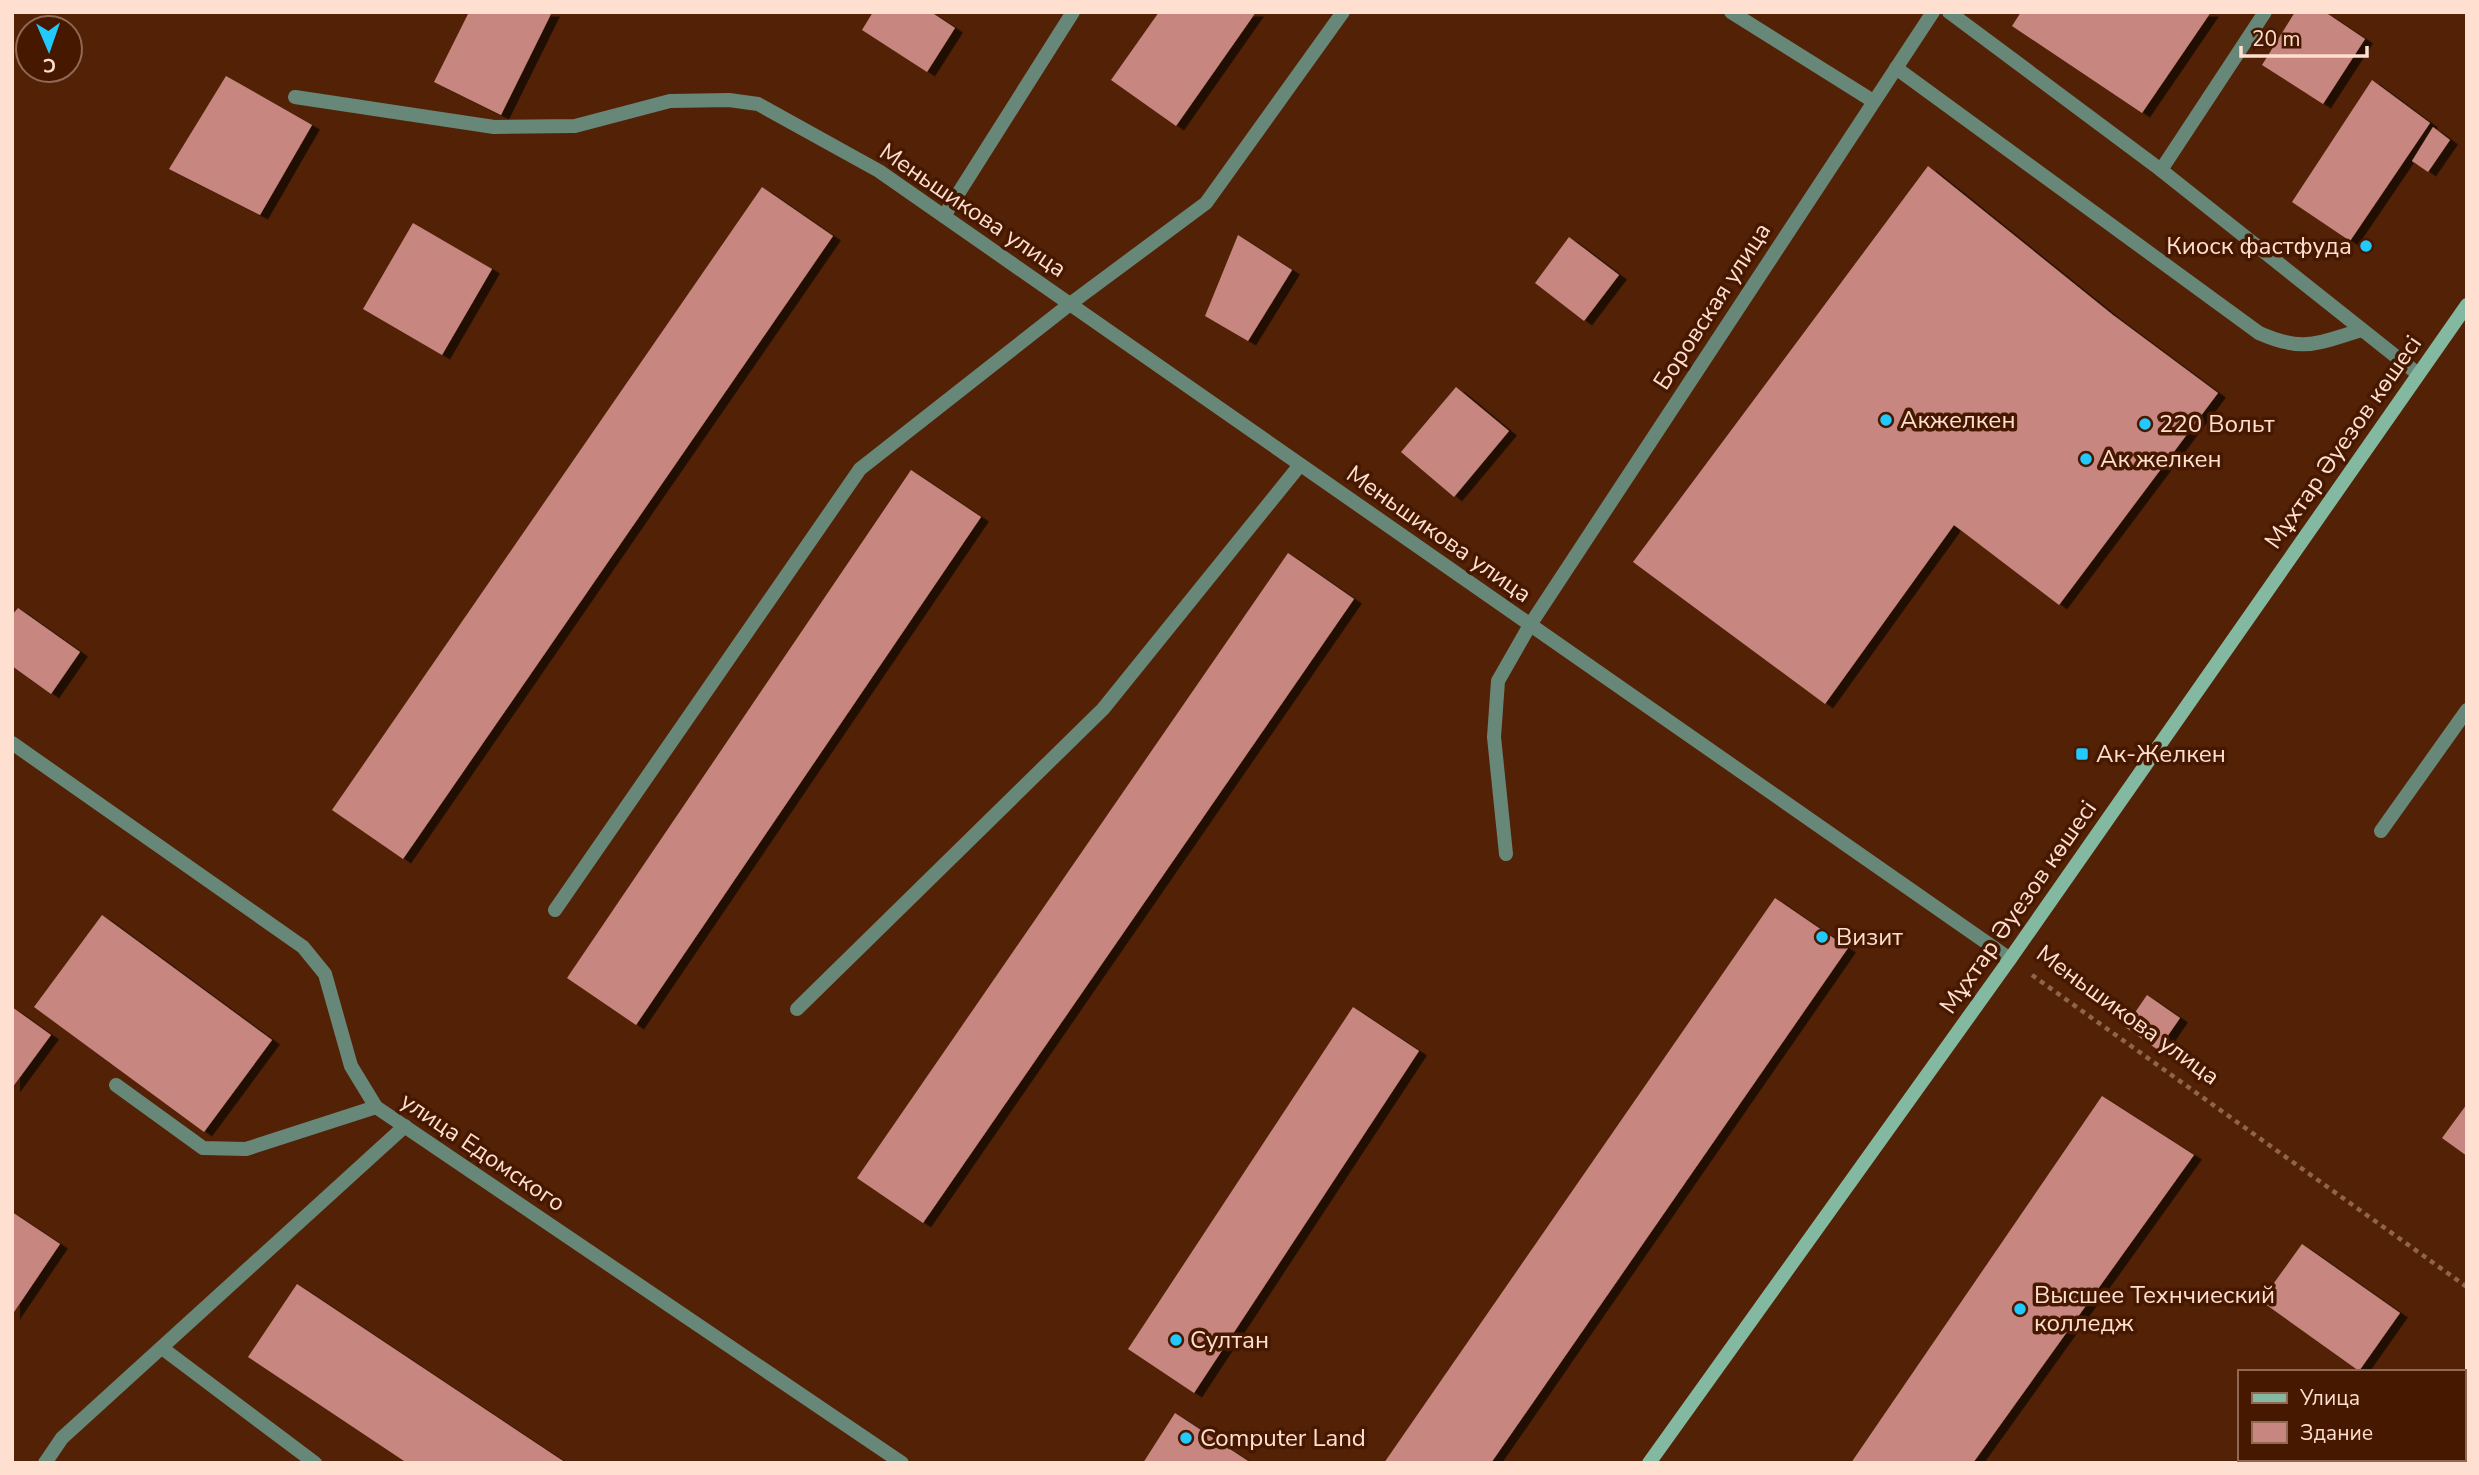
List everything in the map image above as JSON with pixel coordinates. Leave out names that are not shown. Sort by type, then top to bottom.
[{"type":"main road","name":"Мұхтар Әуезов көшесі","points":[[1649,1463],[2010,959],[2467,306]]},
{"type":"street","points":[[944,216],[1073,12]]},
{"type":"street","points":[[555,910],[860,469],[1070,304],[1206,203],[1343,12]]},
{"type":"street","points":[[1731,12],[1874,101]]},
{"type":"street","name":"Боровская улица","points":[[1506,854],[1494,737],[1497,681],[1530,625],[1933,12]]},
{"type":"street","points":[[1949,12],[2161,170],[2417,374]]},
{"type":"street","points":[[2161,170],[2265,12]]},
{"type":"street","points":[[1896,68],[2259,333],[2282,344],[2303,346],[2362,330]]},
{"type":"street","name":"Меньшикова улица","points":[[295,97],[494,127],[575,125],[670,101],[729,100],[758,104],[879,171],[2010,959]]},
{"type":"street","points":[[797,1009],[1103,709],[1300,465]]},
{"type":"street","points":[[2381,831],[2467,709]]},
{"type":"street","name":"улица Едомского","points":[[12,743],[303,947],[325,974],[351,1066],[376,1107],[902,1463]]},
{"type":"street","points":[[116,1085],[203,1148],[246,1149],[376,1107]]},
{"type":"street","points":[[45,1463],[62,1438],[405,1126]]},
{"type":"street","points":[[162,1348],[316,1463]]},
{"type":"path","name":"Меньшикова улица","points":[[2010,959],[2467,1286]]},
{"type":"building","points":[[469,12],[552,12],[501,115],[434,82]]},
{"type":"building","points":[[873,12],[931,12],[955,28],[927,72],[862,30]]},
{"type":"building","points":[[1159,12],[1256,12],[1176,126],[1111,80]]},
{"type":"building","points":[[2021,12],[2211,12],[2142,113],[2012,26]]},
{"type":"building","points":[[2295,12],[2325,12],[2365,39],[2323,104],[2262,65]]},
{"type":"building","points":[[226,76],[312,125],[260,215],[169,169]]},
{"type":"building","points":[[2372,80],[2430,123],[2350,241],[2292,202]]},
{"type":"building","points":[[2433,127],[2450,140],[2428,172],[2412,161]]},
{"type":"building","name":"Акжелкен","points":[[1928,166],[2113,315],[2218,393],[2059,605],[1954,525],[1825,704],[1633,562]]},
{"type":"building","points":[[762,187],[833,236],[403,859],[332,810]]},
{"type":"building","points":[[413,223],[492,269],[442,355],[363,309]]},
{"type":"building","points":[[1238,235],[1292,270],[1248,341],[1205,316]]},
{"type":"building","points":[[1569,237],[1619,275],[1584,321],[1535,283]]},
{"type":"building","points":[[1456,387],[1509,431],[1454,497],[1401,452]]},
{"type":"building","points":[[911,470],[981,517],[636,1025],[567,978]]},
{"type":"building","points":[[1288,553],[1354,599],[923,1223],[857,1178]]},
{"type":"building","points":[[18,608],[80,652],[51,694],[12,666],[12,615]]},
{"type":"building","points":[[1775,898],[1848,948],[1491,1463],[1384,1463]]},
{"type":"building","points":[[102,915],[272,1040],[204,1132],[34,1007]]},
{"type":"building","points":[[2147,995],[2180,1018],[2158,1050],[2125,1027]]},
{"type":"building","points":[[12,1007],[51,1035],[12,1088]]},
{"type":"building","points":[[1353,1007],[1419,1051],[1194,1393],[1128,1349]]},
{"type":"building","name":"Высшее Технчиеский колледж","points":[[2102,1096],[2194,1155],[1973,1463],[1851,1463]]},
{"type":"building","points":[[2467,1104],[2467,1156],[2442,1138]]},
{"type":"building","points":[[12,1212],[60,1244],[12,1315]]},
{"type":"building","points":[[2302,1244],[2400,1313],[2358,1370],[2261,1301]]},
{"type":"building","points":[[297,1284],[566,1463],[407,1463],[248,1357]]},
{"type":"building","name":"Computer Land","points":[[1175,1413],[1251,1463],[1143,1463]]},
{"type":"place","name":"Киоск фастфуда","points":[[2366,246]]},
{"type":"place","name":"Акжелкен","points":[[1886,420]]},
{"type":"place","name":"220 Вольт","points":[[2145,424]]},
{"type":"place","name":"Ак желкен","points":[[2086,459]]},
{"type":"place","name":"Ак-Желкен","points":[[2082,754]]},
{"type":"place","name":"Визит","points":[[1822,937]]},
{"type":"place","name":"Высшее Технчиеский колледж","points":[[2020,1309]]},
{"type":"place","name":"Султан","points":[[1176,1340]]},
{"type":"place","name":"Computer Land","points":[[1186,1438]]}]
